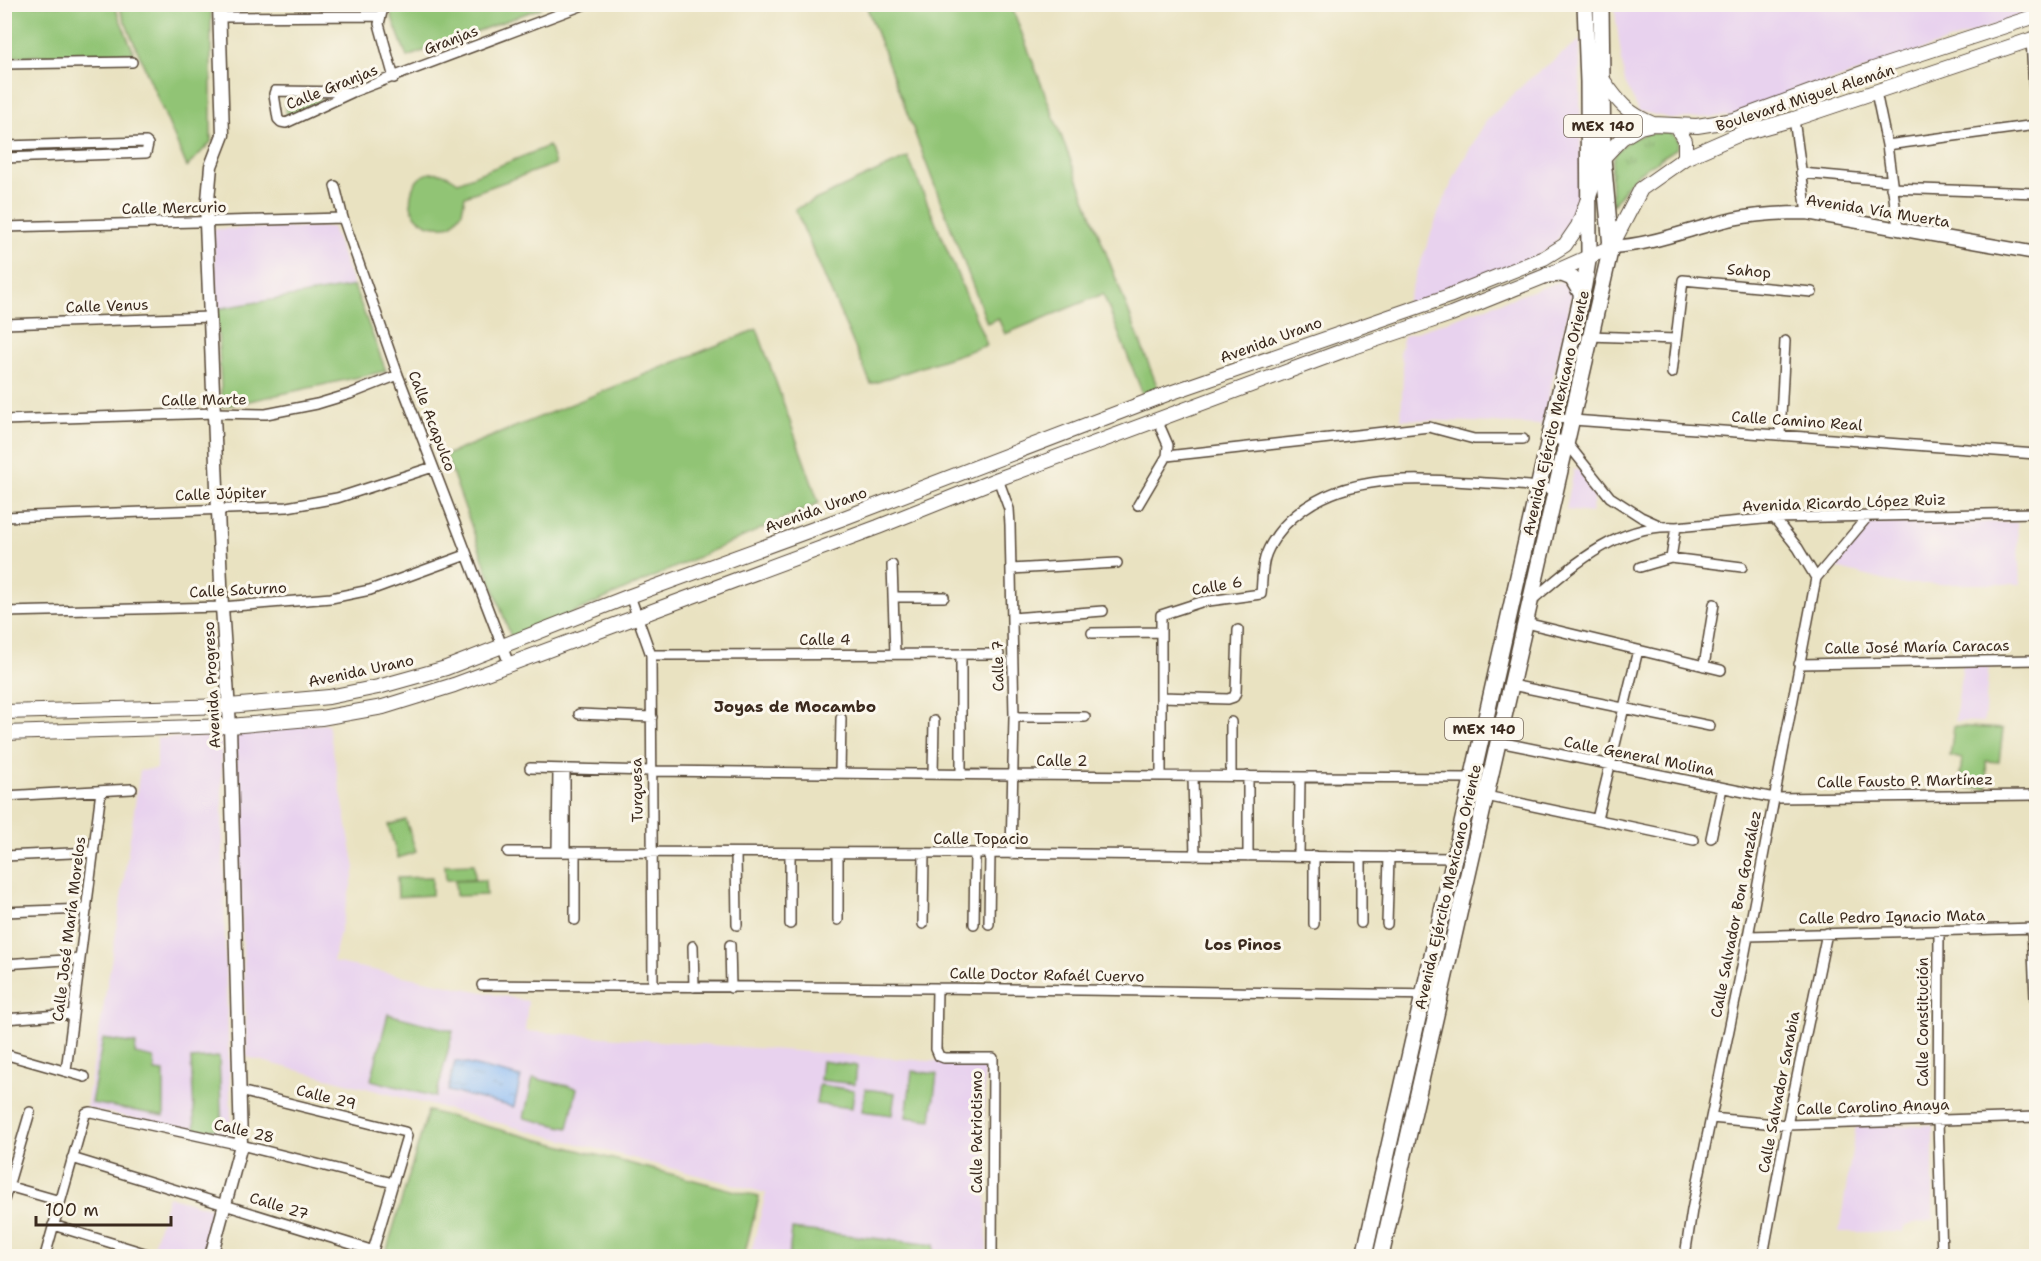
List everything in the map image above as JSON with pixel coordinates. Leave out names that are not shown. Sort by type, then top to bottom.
[{"type":"main road","name":"MEX 140","points":[[1585,4],[1611,247]]},
{"type":"main road","name":"MEX 140","points":[[1589,199],[1596,103],[1604,80],[1601,4]]},
{"type":"main road","name":"Boulevard Miguel Alemán","points":[[1589,199],[1603,158],[1622,138],[1640,127],[1653,124],[1697,126],[1734,120],[1895,62],[2037,16]]},
{"type":"main road","name":"Boulevard Miguel Alemán","points":[[1611,247],[1641,189],[1685,158],[1740,134],[1794,119],[2034,39]]},
{"type":"main road","points":[[1604,80],[1618,102],[1633,116],[1653,124]]},
{"type":"main road","points":[[1676,126],[1686,141],[1685,158]]},
{"type":"main road","name":"Avenida Ejército Mexicano Oriente","points":[[1364,1257],[1582,296],[1589,255],[1589,199]]},
{"type":"main road","name":"Avenida Urano","points":[[4,712],[229,706],[329,697],[378,687],[446,668],[630,596],[841,519],[1154,399],[1449,296],[1544,258],[1565,245],[1578,226],[1589,199]]},
{"type":"main road","points":[[4,733],[230,726],[321,718],[383,707],[454,685],[878,528],[998,479],[1161,423],[1345,350],[1451,314],[1573,265],[1589,255],[1611,247]]},
{"type":"main road","name":"Avenida Ejército Mexicano Oriente","points":[[1381,1257],[1611,247]]},
{"type":"main road","points":[[1548,275],[1562,274],[1572,278],[1582,296]]},
{"type":"main road","points":[[1059,435],[1067,454]]},
{"type":"street","points":[[298,4],[298,16]]},
{"type":"street","points":[[384,4],[380,16],[380,30],[394,78]]},
{"type":"street","name":"Granjas","points":[[394,78],[561,9],[586,4]]},
{"type":"street","points":[[220,10],[298,16],[380,16]]},
{"type":"street","name":"Avenida Progreso","points":[[210,1257],[241,1146],[230,726],[222,608],[206,223],[211,166],[223,135],[220,10]]},
{"type":"street","points":[[1887,146],[2037,125],[2034,39]]},
{"type":"street","points":[[4,64],[132,62]]},
{"type":"street","name":"Calle Granjas","points":[[353,92],[275,91],[278,119],[286,123],[353,92],[394,78]]},
{"type":"street","points":[[1876,92],[1887,146],[1898,228]]},
{"type":"street","points":[[1794,119],[1807,213]]},
{"type":"street","points":[[4,146],[147,142],[148,144],[146,153],[4,158]]},
{"type":"street","points":[[1801,173],[1891,184],[2037,193]]},
{"type":"street","name":"Calle Acapulco","points":[[335,186],[343,218],[398,375],[509,664]]},
{"type":"street","name":"Avenida Vía Muerta","points":[[1611,247],[1636,246],[1732,219],[1769,213],[1807,213],[2037,253]]},
{"type":"street","name":"Calle Mercurio","points":[[4,227],[343,218]]},
{"type":"street","name":"Sahop","points":[[1676,339],[1683,280],[1812,292]]},
{"type":"street","name":"Calle Venus","points":[[4,324],[210,317]]},
{"type":"street","points":[[1589,336],[1676,339],[1672,374]]},
{"type":"street","points":[[1780,435],[1785,341]]},
{"type":"street","name":"Calle Marte","points":[[4,420],[266,414],[291,410],[350,394],[398,375]]},
{"type":"street","points":[[1138,505],[1167,456],[1168,445],[1154,399]]},
{"type":"street","name":"Calle Camino Real","points":[[1555,417],[2037,454]]},
{"type":"street","points":[[1167,456],[1429,427],[1474,440],[1523,439]]},
{"type":"street","points":[[1550,437],[1567,443],[1610,497],[1661,526]]},
{"type":"street","name":"Calle Júpiter","points":[[4,517],[287,507],[337,498],[433,467]]},
{"type":"street","name":"Calle 7","points":[[998,479],[1009,509],[1014,717],[1011,854]]},
{"type":"street","name":"Calle 6","points":[[1161,632],[1161,615],[1201,602],[1261,594],[1264,560],[1278,533],[1295,514],[1335,490],[1360,484],[1402,480],[1539,486],[1556,490]]},
{"type":"street","name":"Avenida Ricardo López Ruiz","points":[[1531,601],[1567,569],[1596,549],[1630,534],[1661,526],[1676,527],[1774,518],[2037,513]]},
{"type":"street","name":"Calle Salvador Bon González","points":[[1685,1257],[1692,1210],[1748,936],[1816,578],[1868,516]]},
{"type":"street","points":[[1774,518],[1798,548],[1816,578]]},
{"type":"street","points":[[1671,558],[1676,527]]},
{"type":"street","name":"Calle Saturno","points":[[4,612],[222,608],[321,600],[370,590],[466,555]]},
{"type":"street","points":[[1640,567],[1671,558],[1742,567]]},
{"type":"street","points":[[1011,569],[1117,563]]},
{"type":"street","points":[[892,565],[895,654]]},
{"type":"street","name":"Turquesa","points":[[630,596],[651,655],[653,987]]},
{"type":"street","points":[[893,597],[944,597]]},
{"type":"street","points":[[1704,666],[1714,604]]},
{"type":"street","points":[[1012,618],[1103,611]]},
{"type":"street","points":[[1526,623],[1721,670]]},
{"type":"street","points":[[1161,697],[1228,699],[1234,697],[1238,630]]},
{"type":"street","points":[[1092,633],[1161,632],[1161,776]]},
{"type":"street","points":[[1597,819],[1638,650]]},
{"type":"street","points":[[961,774],[962,654]]},
{"type":"street","name":"Calle 4","points":[[651,655],[999,654]]},
{"type":"street","name":"Calle José María Caracas","points":[[1799,664],[2037,660]]},
{"type":"street","points":[[1512,685],[1710,726]]},
{"type":"street","points":[[579,714],[652,717]]},
{"type":"street","points":[[1014,717],[1085,717]]},
{"type":"street","points":[[840,773],[841,718]]},
{"type":"street","points":[[933,774],[934,721]]},
{"type":"street","points":[[1231,722],[1231,776]]},
{"type":"street","name":"Calle General Molina","points":[[1498,742],[1774,798]]},
{"type":"street","name":"Calle 2","points":[[530,768],[1193,777],[1473,778]]},
{"type":"street","points":[[561,769],[561,852]]},
{"type":"street","points":[[1248,776],[1248,856]]},
{"type":"street","points":[[1193,777],[1195,856]]},
{"type":"street","points":[[1299,856],[1300,777]]},
{"type":"street","points":[[1711,838],[1722,788]]},
{"type":"street","points":[[4,795],[132,789]]},
{"type":"street","name":"Calle José María Morelos","points":[[66,1071],[101,790]]},
{"type":"street","name":"Calle Fausto P. Martínez","points":[[1774,798],[2037,795]]},
{"type":"street","points":[[1486,796],[1694,840]]},
{"type":"street","points":[[4,856],[94,852]]},
{"type":"street","name":"Calle Topacio","points":[[508,852],[990,853],[1453,858]]},
{"type":"street","points":[[575,852],[575,920]]},
{"type":"street","points":[[736,853],[737,925]]},
{"type":"street","points":[[790,853],[790,924]]},
{"type":"street","points":[[838,853],[838,920]]},
{"type":"street","points":[[923,924],[924,853]]},
{"type":"street","points":[[974,924],[975,853]]},
{"type":"street","points":[[989,924],[990,853]]},
{"type":"street","points":[[1314,856],[1314,924]]},
{"type":"street","points":[[1360,857],[1360,922]]},
{"type":"street","points":[[1388,924],[1389,857]]},
{"type":"street","points":[[4,912],[87,909]]},
{"type":"street","points":[[2034,928],[2035,998]]},
{"type":"street","name":"Calle Pedro Ignacio Mata","points":[[1748,936],[2034,928]]},
{"type":"street","name":"Calle Constitución","points":[[1939,931],[1938,1121],[1942,1257]]},
{"type":"street","name":"Calle Salvador Sarabia","points":[[1763,1257],[1787,1125],[1827,933]]},
{"type":"street","points":[[730,945],[731,987]]},
{"type":"street","points":[[693,946],[694,987]]},
{"type":"street","points":[[4,964],[80,959]]},
{"type":"street","name":"Calle Doctor Rafaél Cuervo","points":[[482,985],[1441,995]]},
{"type":"street","name":"Calle Patriotismo","points":[[937,988],[936,1049],[939,1056],[944,1058],[993,1058],[992,1257]]},
{"type":"street","points":[[4,1019],[73,1014]]},
{"type":"street","points":[[4,1054],[85,1077]]},
{"type":"street","name":"Calle 29","points":[[240,1091],[405,1132],[407,1136],[393,1183]]},
{"type":"street","points":[[4,1200],[30,1112]]},
{"type":"street","name":"Calle 28","points":[[72,1158],[86,1113],[91,1112],[393,1183]]},
{"type":"street","name":"Calle Carolino Anaya","points":[[1711,1118],[1787,1125],[2037,1117]]},
{"type":"street","points":[[45,1257],[72,1158]]},
{"type":"street","name":"Calle 27","points":[[72,1158],[373,1254]]},
{"type":"street","points":[[373,1254],[393,1183]]},
{"type":"street","points":[[7,1185],[60,1201]]},
{"type":"street","points":[[54,1226],[153,1257]]},
{"type":"shaded area","points":[[2036,4],[2036,11],[1730,116],[1673,119],[1639,111],[1625,83],[1614,5]]},
{"type":"shaded area","points":[[1580,40],[1581,183],[1577,207],[1567,228],[1552,246],[1530,261],[1405,306],[1438,214],[1459,167],[1486,121],[1527,81]]},
{"type":"shaded area","points":[[332,227],[354,286],[217,309],[213,229]]},
{"type":"shaded area","points":[[1561,281],[1569,284],[1573,291],[1542,425],[1401,419],[1403,363],[1399,353],[1404,336]]},
{"type":"shaded area","points":[[1574,469],[1581,470],[1596,490],[1591,513],[1566,510]]},
{"type":"shaded area","points":[[2017,522],[2020,584],[1898,584],[1832,567],[1869,523]]},
{"type":"shaded area","points":[[1989,662],[1984,722],[1955,721],[1963,663]]},
{"type":"shaded area","points":[[328,724],[355,868],[333,962],[528,1001],[525,1031],[984,1065],[987,1256],[750,1256],[766,1193],[247,1057],[234,727]]},
{"type":"shaded area","points":[[221,736],[225,950],[232,1140],[86,1108],[116,933],[140,770],[157,769],[157,738]]},
{"type":"shaded area","points":[[1933,1125],[1933,1220],[1904,1226],[1903,1232],[1839,1232],[1856,1126]]},
{"type":"shaded area","points":[[168,1196],[216,1210],[202,1256],[161,1256],[151,1253]]},
{"type":"green space","points":[[540,4],[541,8],[407,57],[391,15],[395,5]]},
{"type":"green space","points":[[4,5],[114,5],[134,53],[5,57]]},
{"type":"green space","points":[[118,5],[211,5],[211,142],[187,167]]},
{"type":"green space","points":[[866,5],[1011,5],[1159,391],[1144,397],[1103,294],[1005,334],[998,318],[987,323]]},
{"type":"green space","points":[[285,95],[324,99],[286,116]]},
{"type":"green space","points":[[1666,132],[1679,141],[1677,148],[1640,172],[1612,204],[1612,165],[1619,149],[1641,136]]},
{"type":"green space","points":[[549,146],[555,164],[465,196],[462,212],[452,225],[431,225],[418,218],[411,207],[411,194],[416,182],[426,174],[440,173],[458,182]]},
{"type":"green space","points":[[908,157],[987,345],[871,384],[795,209]]},
{"type":"green space","points":[[354,286],[386,371],[222,407],[217,309]]},
{"type":"green space","points":[[757,329],[819,503],[512,640],[446,455]]},
{"type":"green space","points":[[1954,726],[2003,729],[1999,762],[1986,761],[1987,788],[1968,788],[1968,777],[1960,775],[1962,759],[1950,756]]},
{"type":"green space","points":[[406,820],[416,852],[398,858],[388,825]]},
{"type":"green space","points":[[474,864],[475,879],[446,880],[445,865]]},
{"type":"green space","points":[[432,877],[432,895],[398,897],[397,878]]},
{"type":"green space","points":[[485,880],[486,895],[456,896],[455,881]]},
{"type":"green space","points":[[388,1014],[453,1031],[436,1097],[371,1080]]},
{"type":"green space","points":[[103,1039],[136,1044],[135,1054],[154,1058],[155,1071],[164,1072],[164,1116],[91,1103]]},
{"type":"green space","points":[[219,1057],[222,1129],[195,1130],[191,1059]]},
{"type":"green space","points":[[822,1061],[857,1066],[855,1084],[820,1080]]},
{"type":"green space","points":[[912,1071],[937,1074],[931,1120],[906,1117]]},
{"type":"green space","points":[[533,1078],[577,1088],[568,1128],[524,1118]]},
{"type":"green space","points":[[819,1085],[854,1090],[852,1108],[816,1104]]},
{"type":"green space","points":[[865,1089],[895,1093],[892,1115],[862,1111]]},
{"type":"green space","points":[[428,1111],[759,1197],[744,1256],[385,1256]]},
{"type":"green space","points":[[792,1229],[934,1245],[933,1256],[789,1256]]},
{"type":"water","points":[[455,1061],[521,1077],[514,1107],[448,1091]]},
{"type":"district","name":"Joyas de Mocambo","points":[[795,706]]},
{"type":"district","name":"Los Pinos","points":[[1243,944]]}]
